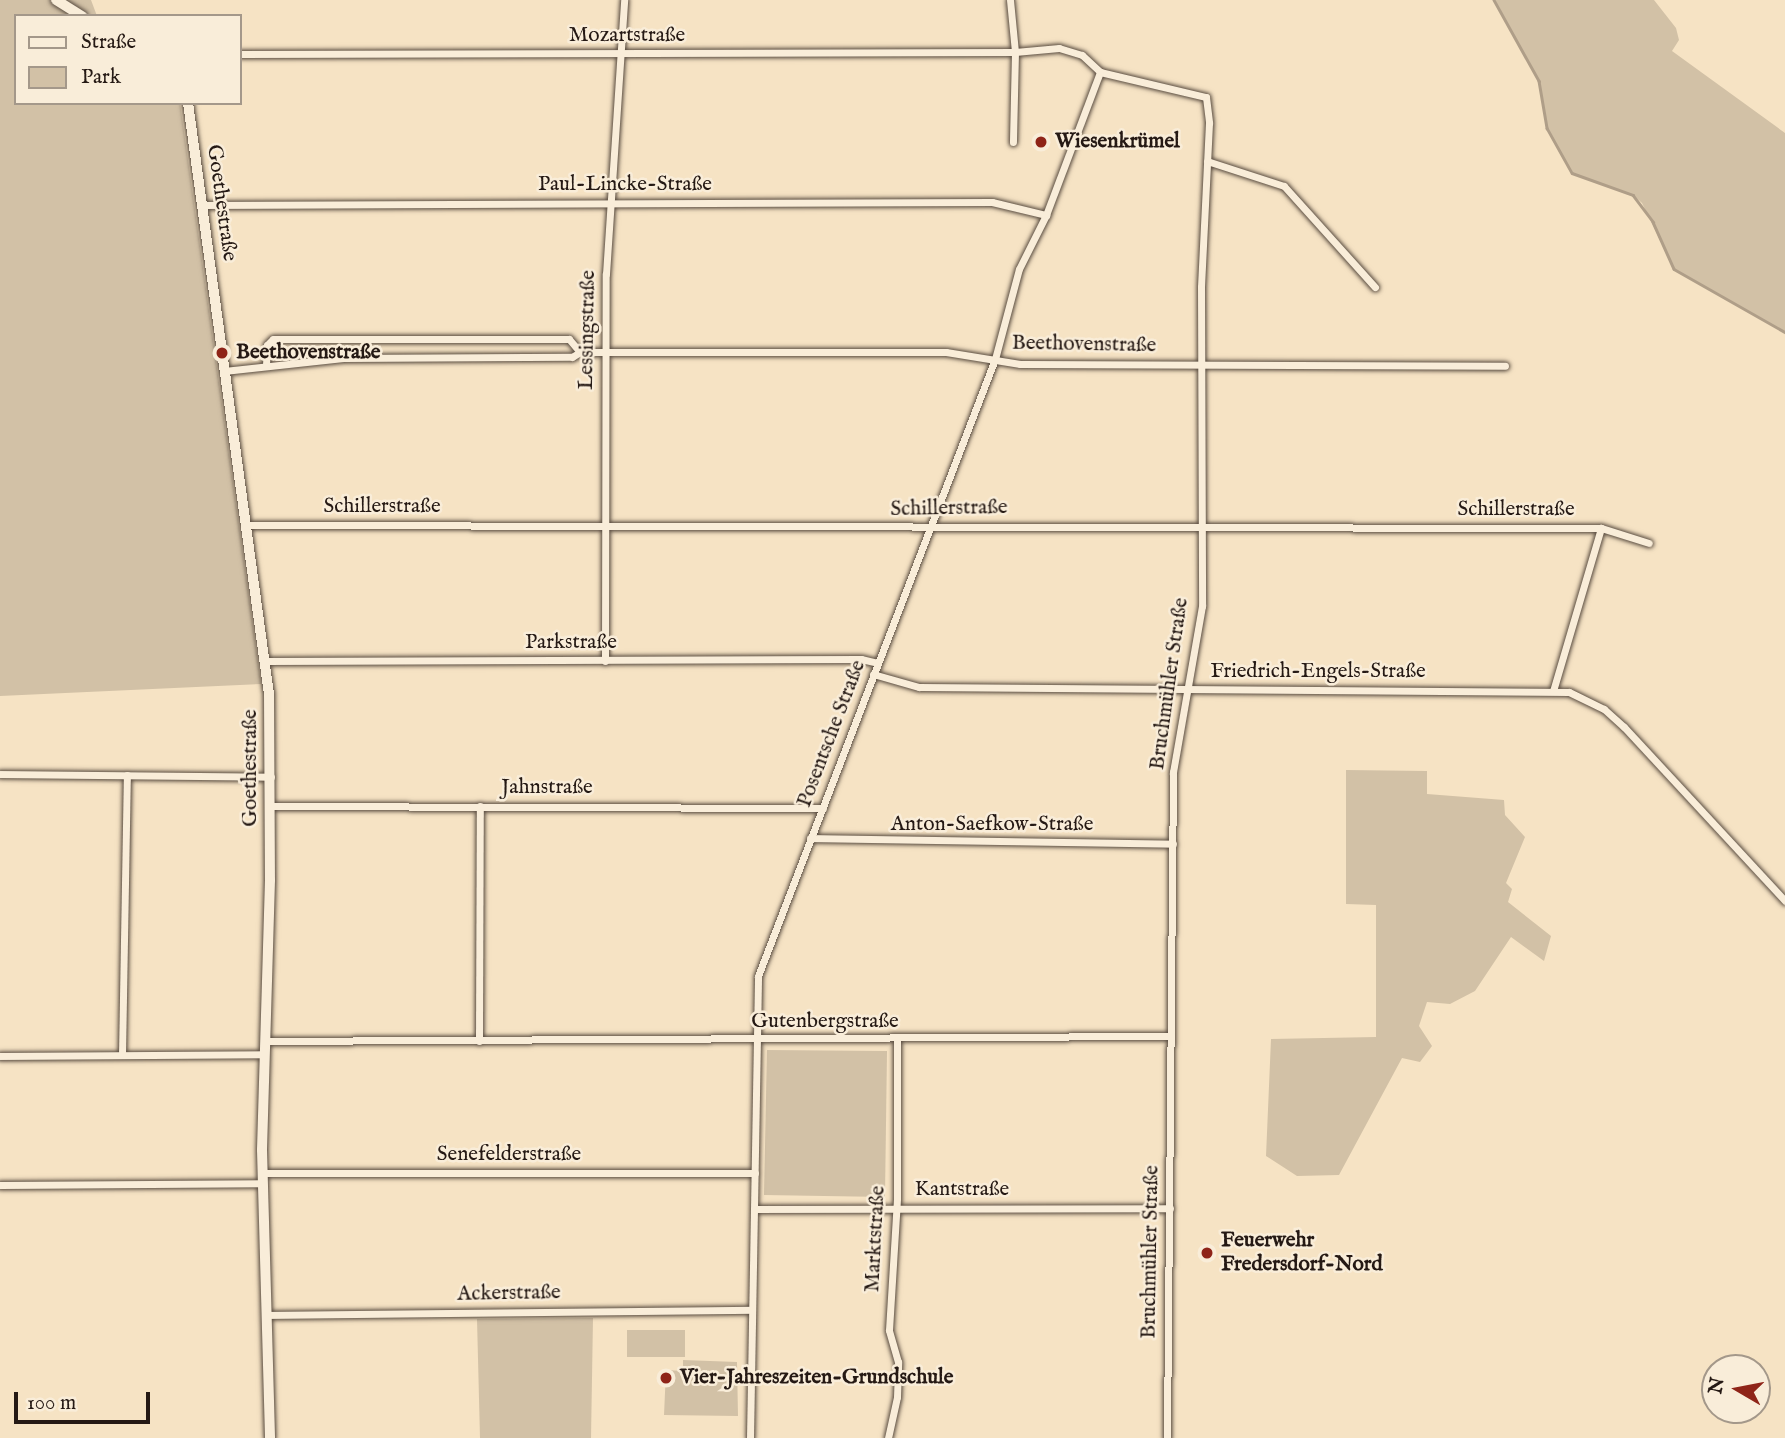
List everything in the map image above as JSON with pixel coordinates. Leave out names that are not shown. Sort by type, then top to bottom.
[{"type":"street","points":[[56,0],[79,14]]},
{"type":"street","name":"Lessingstraße","points":[[604,661],[605,353],[611,202],[624,0]]},
{"type":"street","points":[[1010,0],[1015,52],[1013,142]]},
{"type":"street","name":"Bruchmühler Straße","points":[[1015,52],[1075,51],[1100,72],[1206,97],[1202,606],[1175,757],[1167,1438]]},
{"type":"street","name":"Mozartstraße","points":[[242,54],[1015,52]]},
{"type":"street","name":"Posentsche Straße","points":[[750,1438],[758,976],[995,359],[1019,269],[1046,215],[1100,72]]},
{"type":"street","name":"Goethestraße","points":[[188,105],[265,661],[271,806],[263,1178],[270,1438]]},
{"type":"street","points":[[1207,161],[1284,186],[1375,287]]},
{"type":"street","name":"Paul-Lincke-Straße","points":[[201,205],[992,202],[1046,215]]},
{"type":"street","name":"Beethovenstraße","points":[[266,365],[267,345],[273,339],[569,340],[580,352]]},
{"type":"street","name":"Beethovenstraße","points":[[224,370],[343,358],[572,357],[580,352],[946,352],[1020,364],[1505,366]]},
{"type":"street","name":"Schillerstraße","points":[[246,525],[1601,528],[1649,543]]},
{"type":"street","points":[[1553,691],[1601,528]]},
{"type":"street","name":"Parkstraße","points":[[265,661],[860,659],[878,663]]},
{"type":"street","name":"Friedrich-Engels-Straße","points":[[873,674],[919,687],[1553,691],[1585,698],[1604,709],[1785,901]]},
{"type":"street","points":[[0,774],[271,777]]},
{"type":"street","points":[[122,1055],[127,775]]},
{"type":"street","name":"Jahnstraße","points":[[271,806],[822,808]]},
{"type":"street","points":[[479,1041],[480,806]]},
{"type":"street","name":"Anton-Saefkow-Straße","points":[[810,838],[1173,844]]},
{"type":"street","name":"Gutenbergstraße","points":[[264,1041],[897,1040],[1171,1036]]},
{"type":"street","name":"Marktstraße","points":[[888,1438],[897,1397],[897,1355],[889,1330],[896,1207],[897,1040]]},
{"type":"street","points":[[0,1056],[264,1054]]},
{"type":"street","name":"Senefelderstraße","points":[[0,1185],[263,1178],[755,1172]]},
{"type":"street","name":"Kantstraße","points":[[754,1209],[1170,1208]]},
{"type":"street","name":"Ackerstraße","points":[[266,1315],[752,1310]]},
{"type":"green space","points":[[0,0],[91,0],[96,14],[14,14],[14,105],[180,105],[261,684],[0,696]]},
{"type":"green space","points":[[1495,0],[1654,0],[1676,28],[1679,40],[1672,51],[1785,133],[1785,332],[1674,269],[1642,203],[1633,195],[1572,173],[1547,128],[1539,81]]},
{"type":"green space","points":[[1346,770],[1427,771],[1427,794],[1504,800],[1505,815],[1525,837],[1506,883],[1512,889],[1508,902],[1551,936],[1544,961],[1511,937],[1475,991],[1450,1004],[1427,1002],[1419,1026],[1432,1046],[1420,1062],[1402,1058],[1339,1175],[1297,1176],[1266,1156],[1271,1039],[1376,1037],[1376,905],[1346,904]]},
{"type":"green space","points":[[767,1050],[887,1051],[885,1197],[764,1195]]},
{"type":"green space","points":[[593,1318],[591,1438],[480,1438],[477,1319]]},
{"type":"green space","points":[[627,1330],[685,1330],[685,1357],[627,1357]]},
{"type":"green space","points":[[683,1360],[737,1362],[738,1416],[664,1415],[666,1370],[683,1371]]},
{"type":"waterway","points":[[1494,0],[1539,81],[1547,128],[1572,173],[1633,195],[1653,222],[1674,269],[1785,332]]},
{"type":"place","name":"Wiesenkrümel","points":[[1041,142]]},
{"type":"place","name":"Beethovenstraße","points":[[222,353]]},
{"type":"place","name":"Feuerwehr Fredersdorf-Nord","points":[[1207,1253]]},
{"type":"place","name":"Vier-Jahreszeiten-Grundschule","points":[[666,1378]]}]
